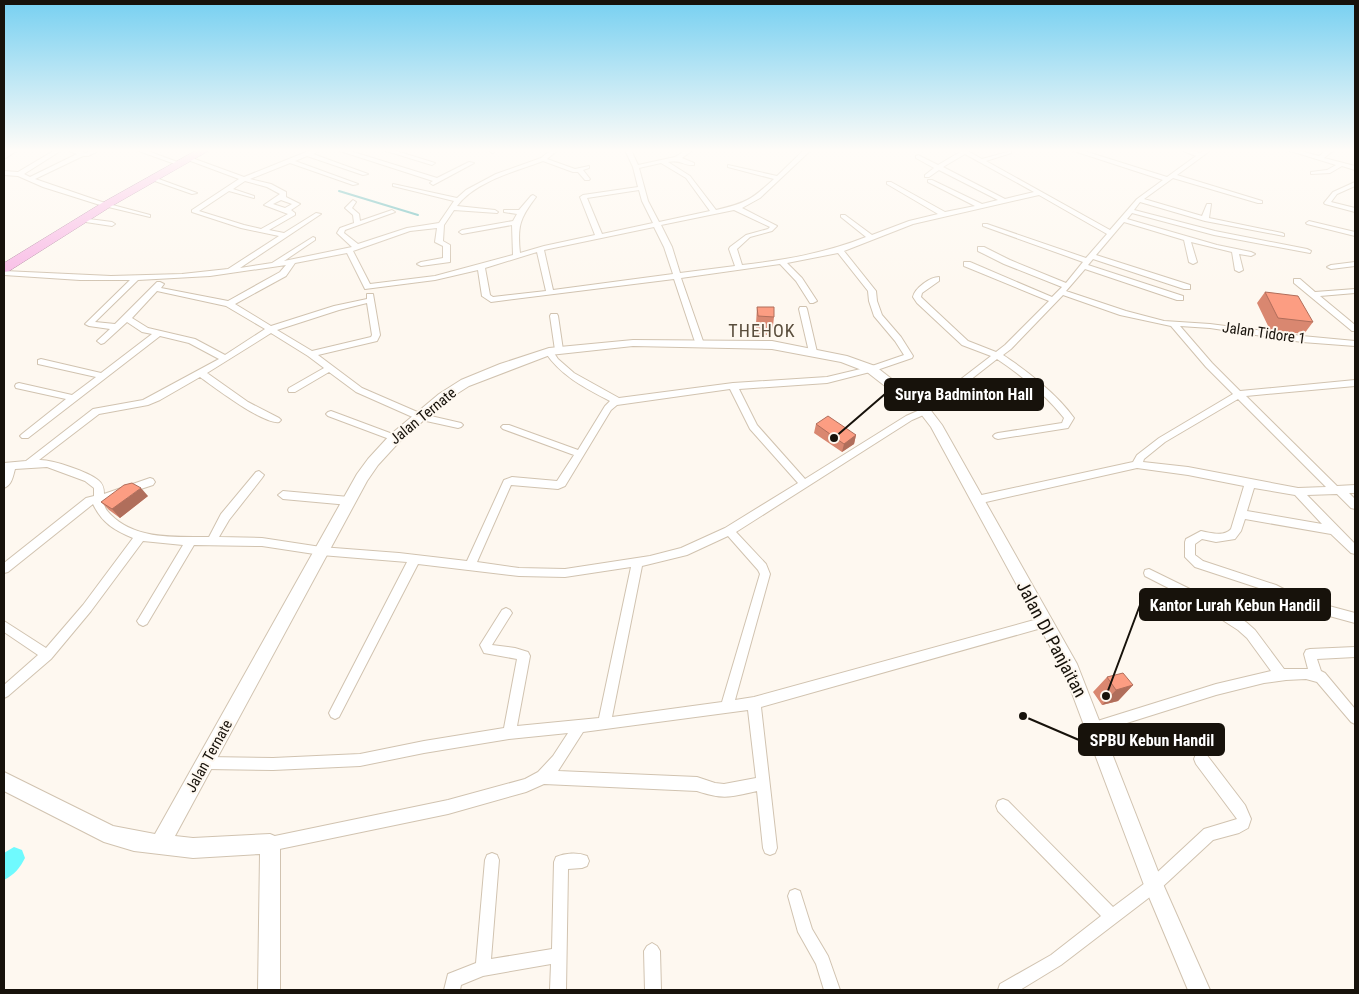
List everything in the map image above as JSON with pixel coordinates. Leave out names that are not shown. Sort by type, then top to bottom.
[{"type":"highway","points":[[9,263],[118,196]]},
{"type":"highway","points":[[9,263],[119,196]]},
{"type":"street","points":[[79,196],[148,216]]},
{"type":"street","points":[[216,196],[196,208],[194,212],[243,227],[284,235]]},
{"type":"street","points":[[442,196],[458,200]]},
{"type":"street","points":[[421,264],[447,260],[446,245],[439,242],[441,225],[462,196]]},
{"type":"street","points":[[587,196],[583,197],[599,236]]},
{"type":"street","points":[[644,196],[650,213],[658,224],[678,276],[684,298],[688,303],[694,331],[700,344]]},
{"type":"street","points":[[702,196],[714,212]]},
{"type":"street","points":[[368,287],[418,281],[481,267],[540,249],[736,208],[748,204],[757,196]]},
{"type":"street","points":[[913,196],[943,214]]},
{"type":"street","points":[[963,196],[981,206]]},
{"type":"street","points":[[995,196],[1004,201]]},
{"type":"street","points":[[481,267],[488,299],[678,276],[782,262],[840,250],[870,237],[943,214],[1025,196]]},
{"type":"street","points":[[1046,196],[1111,233]]},
{"type":"street","points":[[4,484],[8,477],[7,466],[48,463],[93,481],[98,488],[99,506],[102,513],[116,526],[140,537],[191,541],[262,542],[321,552],[518,572],[565,573],[638,562],[683,552],[729,531],[909,418],[925,411],[978,371],[1008,347],[1065,289],[1111,233],[1145,196]]},
{"type":"street","points":[[1239,196],[1260,202]]},
{"type":"street","points":[[1332,196],[1327,202],[1355,210]]},
{"type":"street","points":[[262,231],[294,214],[267,205],[281,197],[297,204],[286,210]]},
{"type":"street","points":[[517,256],[515,223],[519,212],[532,197]]},
{"type":"street","points":[[1140,200],[1205,219],[1282,234]]},
{"type":"street","points":[[353,202],[348,208],[356,214],[357,223]]},
{"type":"street","points":[[1205,219],[1209,205]]},
{"type":"street","points":[[452,208],[495,212]]},
{"type":"street","points":[[736,208],[774,226],[770,230],[748,236],[733,249],[739,268]]},
{"type":"street","points":[[506,211],[519,212]]},
{"type":"street","points":[[1131,211],[1214,233],[1307,251]]},
{"type":"street","points":[[311,354],[374,339],[376,335],[368,287],[353,248],[340,233],[346,227],[392,212]]},
{"type":"street","points":[[229,271],[318,214]]},
{"type":"street","points":[[843,216],[870,237]]},
{"type":"street","points":[[81,220],[112,224]]},
{"type":"street","points":[[1124,220],[1187,239],[1251,254]]},
{"type":"street","points":[[462,232],[515,223]]},
{"type":"street","points":[[1309,224],[1355,234]]},
{"type":"street","points":[[4,273],[136,278],[229,271],[292,262],[353,248],[409,229],[441,225]]},
{"type":"street","points":[[985,225],[1087,261],[1180,298]]},
{"type":"street","points":[[272,265],[312,239]]},
{"type":"street","points":[[1187,239],[1194,262]]},
{"type":"street","points":[[540,249],[550,292]]},
{"type":"street","name":"Jalan Tidore 1","points":[[981,249],[1065,289],[1122,313],[1174,324],[1210,326],[1302,339],[1355,343]]},
{"type":"street","points":[[470,567],[508,483],[512,481],[560,484],[608,408],[617,401],[733,386],[827,380],[871,370],[907,358],[909,354],[878,316],[873,302],[872,291],[840,250]]},
{"type":"street","points":[[1235,251],[1240,270]]},
{"type":"street","points":[[1087,261],[1187,287]]},
{"type":"street","points":[[228,304],[283,274],[292,262]]},
{"type":"street","points":[[782,262],[796,276],[813,301]]},
{"type":"street","points":[[967,264],[1054,300]]},
{"type":"street","points":[[1331,267],[1355,264]]},
{"type":"street","points":[[101,341],[127,318],[167,276]]},
{"type":"street","points":[[118,326],[89,324],[136,278]]},
{"type":"street","points":[[936,278],[918,292],[920,300],[965,343],[996,355],[1012,365],[1058,404],[1068,418],[1065,426],[998,436]]},
{"type":"street","points":[[1297,281],[1355,329]]},
{"type":"street","points":[[156,289],[228,304],[311,354],[359,390],[420,417],[458,425]]},
{"type":"street","points":[[1314,294],[1355,292]]},
{"type":"street","points":[[30,463],[96,411],[149,401],[225,359],[271,329],[338,308],[371,300]]},
{"type":"street","points":[[803,309],[813,352]]},
{"type":"street","points":[[554,316],[554,351],[563,368],[589,386],[617,401]]},
{"type":"street","points":[[127,318],[145,330],[192,342],[225,359]]},
{"type":"street","points":[[1174,324],[1209,365],[1337,490],[1355,505]]},
{"type":"street","points":[[25,436],[157,334]]},
{"type":"street","name":"Jalan Ternate","points":[[159,845],[206,763],[348,500],[373,462],[394,438],[443,397],[472,379],[554,351],[633,343],[772,345],[843,359],[871,370],[925,411]]},
{"type":"street","points":[[41,362],[104,376]]},
{"type":"street","points":[[292,390],[329,368]]},
{"type":"street","points":[[199,372],[246,404],[276,420]]},
{"type":"street","points":[[1137,466],[1140,458],[1162,440],[1240,394],[1355,383]]},
{"type":"street","points":[[19,386],[73,398]]},
{"type":"street","points":[[733,386],[753,427],[804,484]]},
{"type":"street","name":"Jalan DI Panjaitan","points":[[925,411],[936,425],[1068,661],[1095,727],[1154,885],[1199,990]]},
{"type":"street","points":[[331,414],[394,438]]},
{"type":"street","points":[[506,428],[580,454]]},
{"type":"street","points":[[977,500],[1081,476],[1137,466],[1188,471],[1298,492],[1355,489]]},
{"type":"street","points":[[212,541],[225,517],[259,475]]},
{"type":"street","points":[[4,569],[87,503],[150,482]]},
{"type":"street","points":[[1250,484],[1236,531],[1230,536],[1216,538],[1201,535],[1190,542],[1190,557],[1199,564],[1272,588],[1300,603],[1355,618]]},
{"type":"street","points":[[1298,492],[1355,550]]},
{"type":"street","points":[[283,495],[348,500]]},
{"type":"street","points":[[1240,514],[1334,530]]},
{"type":"street","points":[[727,706],[765,574],[762,567],[729,531]]},
{"type":"street","points":[[4,692],[47,655],[87,608],[140,537]]},
{"type":"street","points":[[143,621],[191,541]]},
{"type":"street","points":[[335,713],[414,560]]},
{"type":"street","points":[[604,724],[638,562]]},
{"type":"street","points":[[1149,573],[1194,596],[1242,626],[1251,634],[1281,675]]},
{"type":"street","points":[[506,613],[486,644],[488,649],[516,652],[524,656],[509,733]]},
{"type":"street","points":[[206,763],[273,764],[360,760],[509,733],[604,724],[754,703],[1045,622]]},
{"type":"street","points":[[4,626],[47,655]]},
{"type":"street","points":[[1316,675],[1310,654],[1355,652]]},
{"type":"street","points":[[1095,727],[1219,688],[1281,675],[1316,675],[1327,682],[1355,718]]},
{"type":"street","points":[[754,703],[770,848]]},
{"type":"street","points":[[4,781],[111,835],[159,845],[192,848],[270,844],[448,808],[526,785],[543,777],[558,761],[580,726]]},
{"type":"street","points":[[1006,990],[1056,960],[1154,885],[1209,834],[1239,826],[1243,823],[1244,819],[1240,810],[1200,759]]},
{"type":"street","points":[[543,777],[697,784],[724,791],[763,783]]},
{"type":"street","points":[[1003,806],[1112,917]]},
{"type":"street","points":[[269,990],[270,844]]},
{"type":"street","points":[[483,968],[492,860]]},
{"type":"street","points":[[558,990],[561,862],[582,861]]},
{"type":"street","points":[[795,896],[806,932],[823,961],[832,990]]},
{"type":"street","points":[[652,951],[652,990]]},
{"type":"street","points":[[452,990],[454,980],[483,968],[560,955]]},
{"type":"building","points":[[1265,292],[1298,296],[1313,322],[1278,318]]},
{"type":"building","points":[[757,307],[774,307],[774,317],[758,316]]},
{"type":"building","points":[[828,416],[856,435],[844,444],[816,424]]},
{"type":"building","points":[[132,483],[141,488],[112,509],[101,502],[124,485]]},
{"type":"building","points":[[1123,673],[1133,685],[1116,690],[1107,677]]},
{"type":"waterway","points":[[357,196],[418,215]]},
{"type":"waterway","points":[[4,869],[14,858]]},
{"type":"place","name":"Surya Badminton Hall","points":[[834,438]]},
{"type":"place","name":"Kantor Lurah Kebun Handil","points":[[1106,696]]},
{"type":"place","name":"SPBU Kebun Handil","points":[[1023,716]]},
{"type":"district","name":"THEHOK","points":[[762,330]]}]
